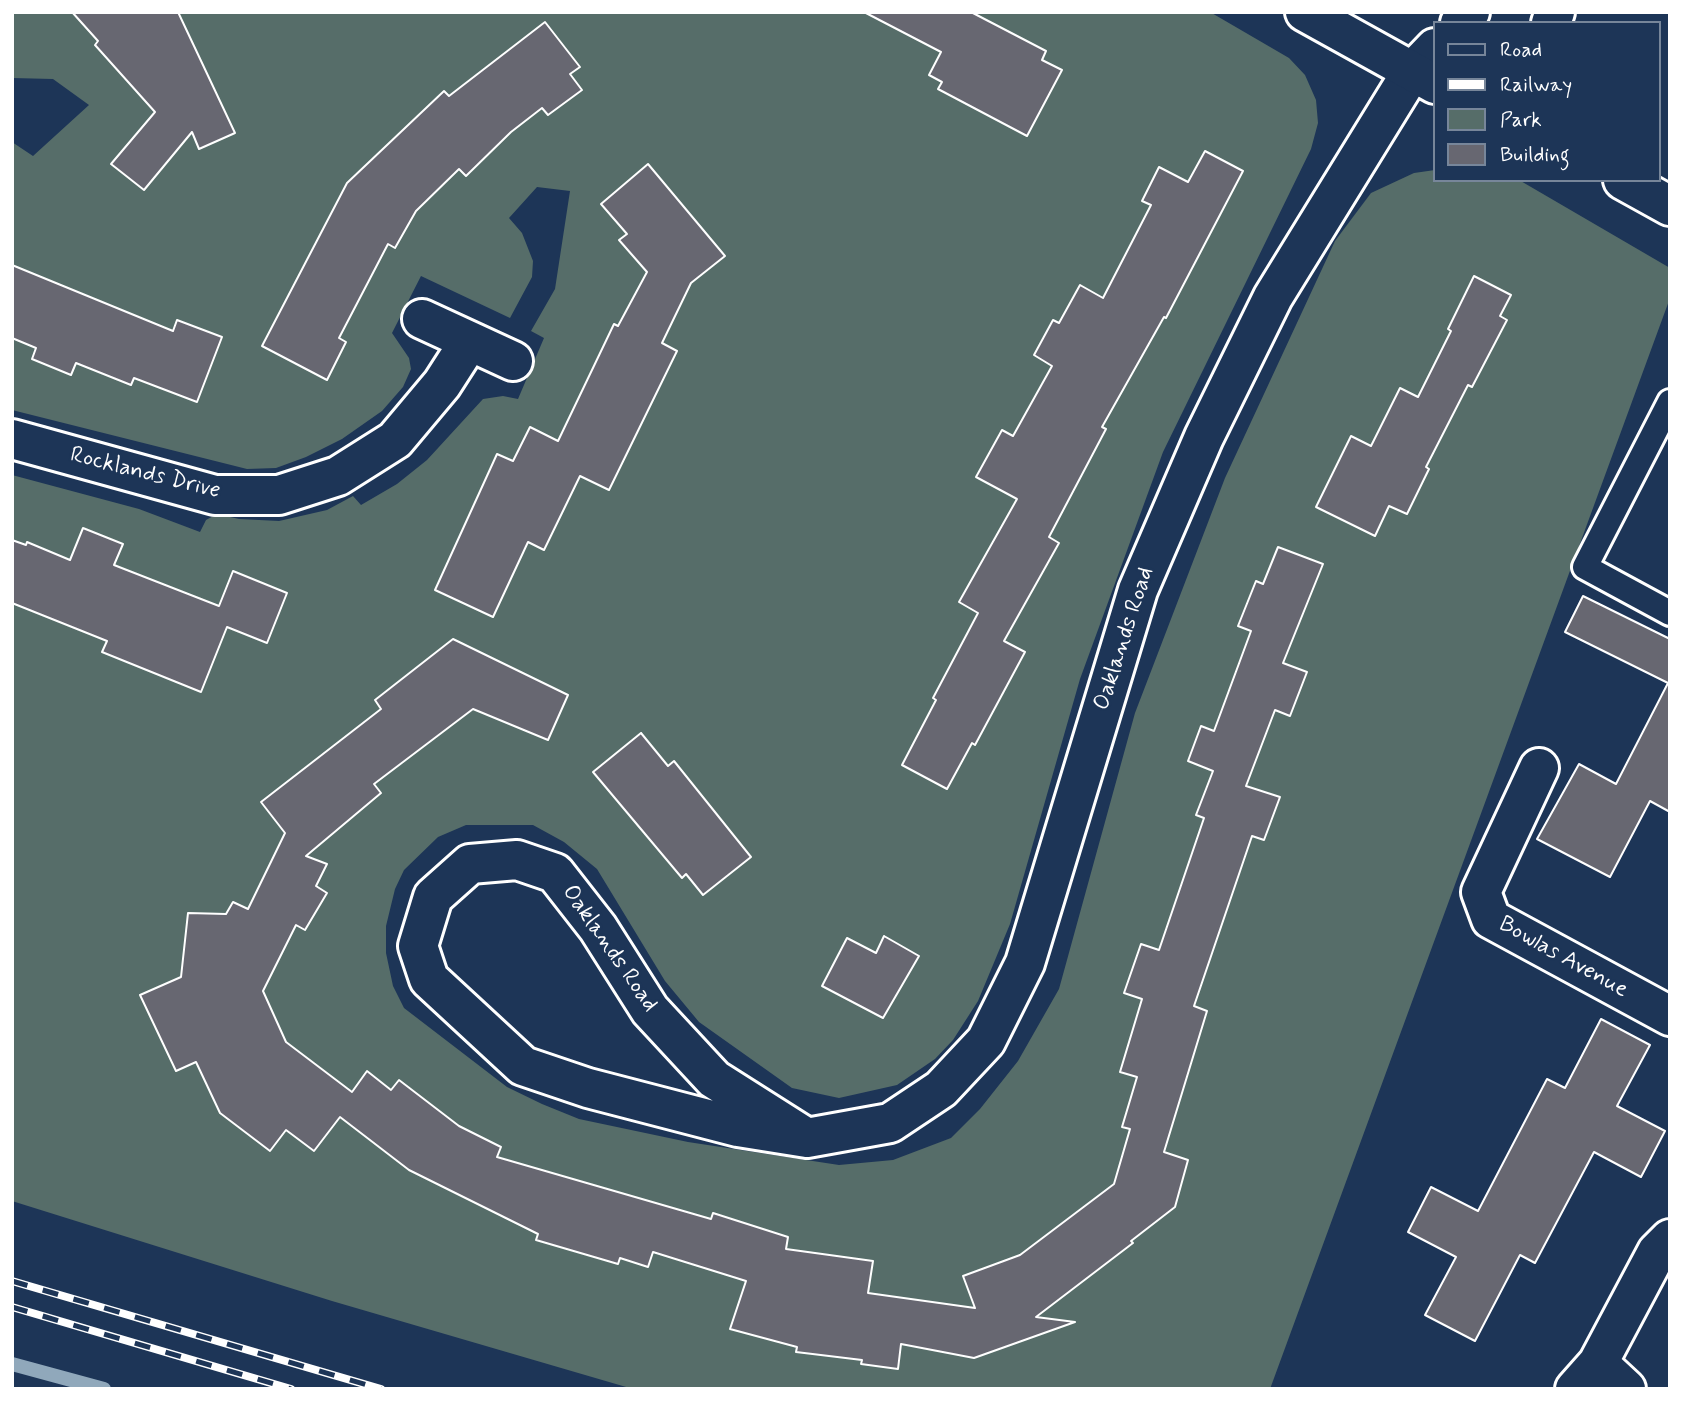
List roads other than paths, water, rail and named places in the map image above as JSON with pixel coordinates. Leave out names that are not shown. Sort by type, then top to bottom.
[{"type":"street","points":[[1305,12],[1427,68]]},
{"type":"street","name":"Oaklands Road","points":[[807,1138],[714,1079],[650,1010],[598,928],[555,873],[517,859],[470,864],[433,897],[418,946],[429,979],[523,1066],[588,1088],[738,1127],[807,1138],[890,1123],[941,1089],[986,1041],[1026,963],[1138,590],[1203,436],[1273,298],[1427,68]]},
{"type":"street","points":[[1627,182],[1670,206]]},
{"type":"street","points":[[422,319],[513,361]]},
{"type":"street","name":"Rocklands Drive","points":[[12,439],[215,495],[279,495],[338,476],[395,440],[442,384],[469,342]]},
{"type":"street","name":"Bowlas Avenue","points":[[1539,768],[1481,892],[1491,919],[1670,1016]]},
{"type":"street","points":[[1626,1389],[1586,1376],[1657,1252],[1670,1239]]},
{"type":"lane","points":[[1670,402],[1585,567],[1670,612]]},
{"type":"waterway","points":[[12,1364],[104,1389]]},
{"type":"railway","points":[[12,1281],[381,1389]]},
{"type":"railway","points":[[12,1307],[291,1389]]}]
